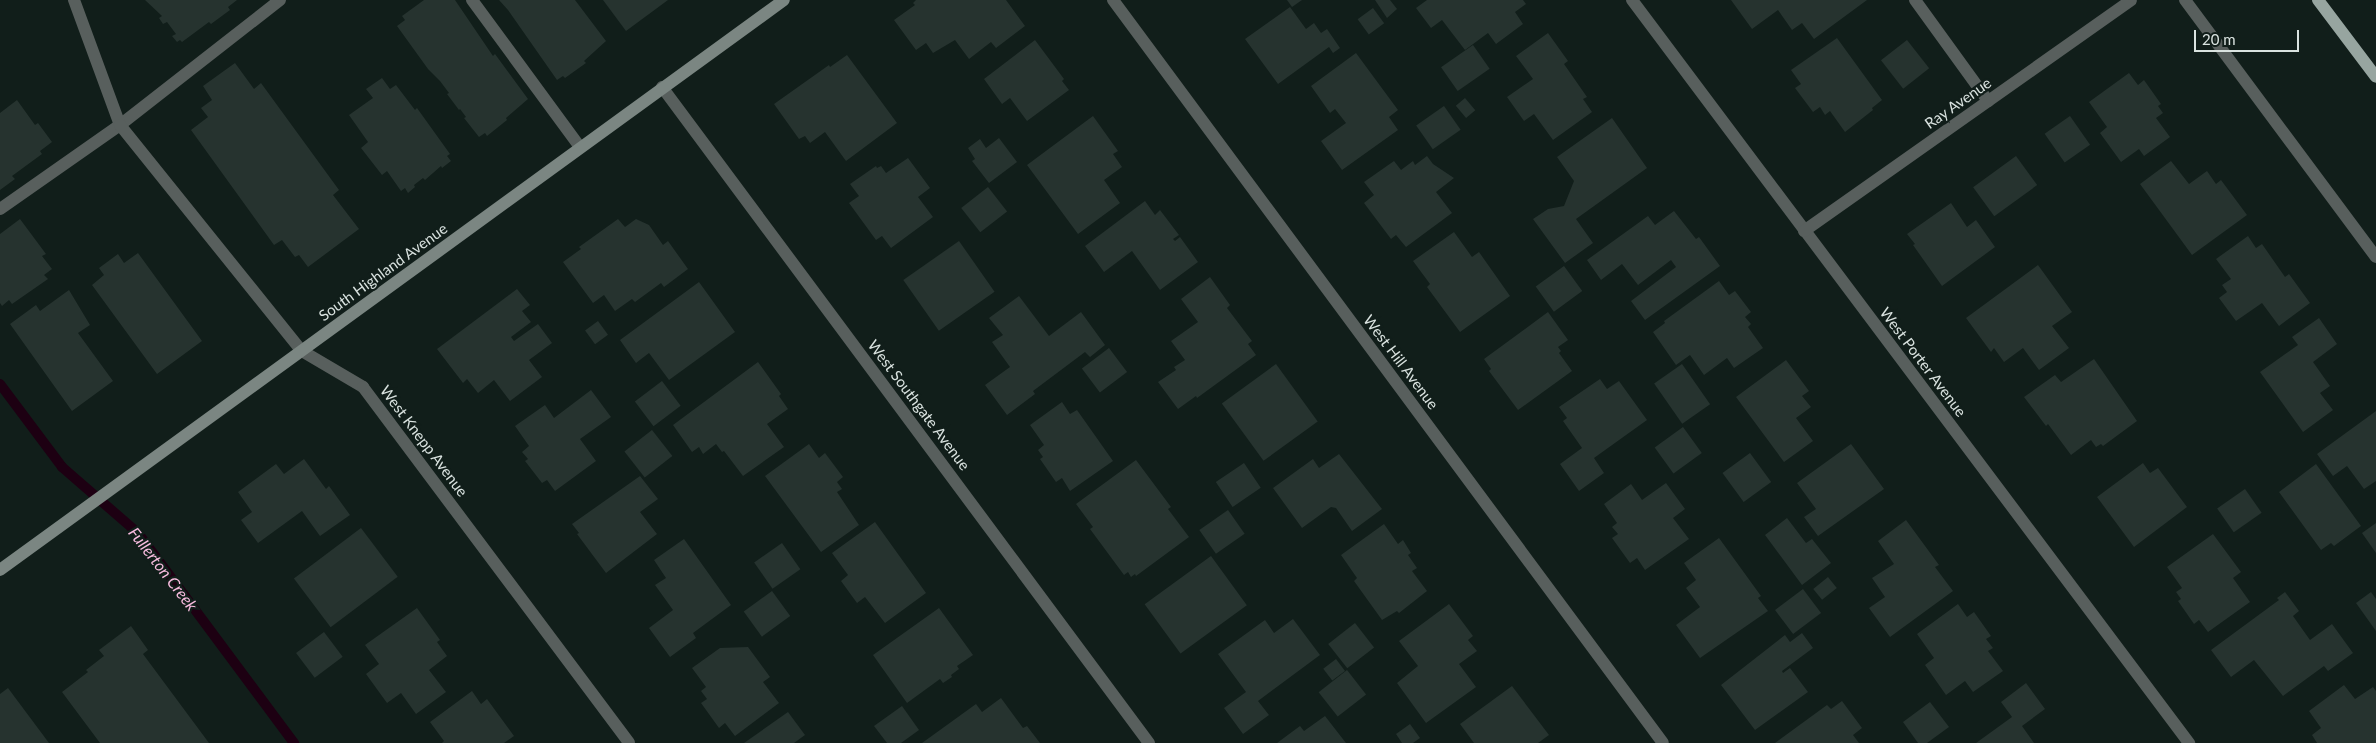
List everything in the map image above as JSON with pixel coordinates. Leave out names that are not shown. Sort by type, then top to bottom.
[{"type":"main road","points":[[2318,0],[2376,77]]},
{"type":"street","name":"West Knepp Avenue","points":[[74,0],[120,125],[302,351],[363,387],[629,743]]},
{"type":"street","points":[[0,209],[120,125],[280,0]]},
{"type":"street","points":[[472,0],[580,147]]},
{"type":"street","name":"South Highland Avenue","points":[[0,570],[784,0]]},
{"type":"street","name":"West Hill Avenue","points":[[1113,0],[1663,743]]},
{"type":"street","name":"West Porter Avenue","points":[[1632,0],[2189,743]]},
{"type":"street","points":[[1915,0],[1988,102]]},
{"type":"street","name":"Ray Avenue","points":[[1804,231],[2131,0]]},
{"type":"street","points":[[2184,0],[2376,257]]},
{"type":"street","name":"West Southgate Avenue","points":[[662,87],[1149,743]]},
{"type":"building","points":[[145,0],[237,0],[228,7],[230,10],[211,24],[209,22],[182,42],[180,40],[177,42],[172,36],[176,34],[167,22],[163,24],[159,18],[162,16]]},
{"type":"building","points":[[424,0],[455,0],[493,56],[495,54],[528,99],[506,118],[507,120],[487,136],[485,133],[479,137],[464,118],[466,117],[447,94],[449,93],[428,69],[397,26],[405,20],[402,16]]},
{"type":"building","points":[[499,0],[575,0],[606,41],[584,61],[586,63],[565,78],[563,76],[557,80]]},
{"type":"building","points":[[603,0],[668,0],[626,31]]},
{"type":"building","points":[[916,0],[1006,0],[1025,26],[996,48],[991,42],[969,59],[955,40],[933,53],[926,43],[916,50],[894,20],[915,5],[913,3]]},
{"type":"building","points":[[1287,0],[1302,0],[1292,7]]},
{"type":"building","points":[[1375,0],[1390,0],[1397,9],[1387,18]]},
{"type":"building","points":[[1427,0],[1523,0],[1526,4],[1515,12],[1523,24],[1496,44],[1488,33],[1465,50],[1442,20],[1431,28],[1416,8]]},
{"type":"building","points":[[1731,0],[1867,0],[1814,39],[1802,23],[1792,30],[1778,10],[1752,29]]},
{"type":"building","points":[[1290,7],[1306,29],[1314,23],[1321,33],[1327,29],[1340,48],[1333,53],[1329,47],[1278,84],[1245,39]]},
{"type":"building","points":[[1373,8],[1384,23],[1369,35],[1358,19]]},
{"type":"building","points":[[1548,33],[1568,61],[1564,64],[1587,97],[1583,99],[1592,112],[1553,140],[1534,114],[1524,121],[1507,97],[1533,79],[1516,56]]},
{"type":"building","points":[[1837,38],[1882,100],[1872,108],[1873,110],[1845,132],[1830,111],[1825,115],[1820,107],[1813,112],[1795,88],[1801,84],[1791,70]]},
{"type":"building","points":[[1035,40],[1064,79],[1062,81],[1069,90],[1027,121],[1010,98],[1002,104],[984,79]]},
{"type":"building","points":[[1907,40],[1929,68],[1903,89],[1881,60]]},
{"type":"building","points":[[1473,45],[1490,69],[1458,91],[1441,67]]},
{"type":"building","points":[[1356,53],[1398,110],[1389,117],[1398,130],[1342,170],[1321,141],[1346,123],[1335,109],[1330,113],[1311,86]]},
{"type":"building","points":[[847,55],[897,123],[846,161],[825,132],[810,143],[805,136],[799,139],[774,104],[829,65],[830,67]]},
{"type":"building","points":[[235,63],[254,89],[261,83],[339,190],[333,195],[359,229],[308,267],[299,255],[295,257],[282,240],[274,245],[191,130],[208,117],[201,108],[212,100],[203,86]]},
{"type":"building","points":[[2129,73],[2138,85],[2144,80],[2161,104],[2158,106],[2163,113],[2156,118],[2170,137],[2144,156],[2139,149],[2121,162],[2100,133],[2107,127],[2089,102]]},
{"type":"building","points":[[382,78],[390,89],[396,85],[415,110],[417,108],[450,154],[447,156],[451,161],[442,168],[441,166],[425,180],[423,178],[408,193],[405,188],[401,191],[387,171],[382,175],[361,148],[368,142],[349,115],[373,98],[366,89]]},
{"type":"building","points":[[1465,98],[1475,110],[1466,118],[1456,106]]},
{"type":"building","points":[[17,100],[35,125],[38,123],[52,142],[40,151],[42,154],[12,176],[15,179],[0,190],[0,113]]},
{"type":"building","points":[[1444,106],[1461,130],[1433,149],[1416,126]]},
{"type":"building","points":[[1093,116],[1118,151],[1113,154],[1122,167],[1104,180],[1120,203],[1078,234],[1027,165]]},
{"type":"building","points":[[2070,116],[2090,145],[2065,162],[2045,134]]},
{"type":"building","points":[[1612,118],[1647,168],[1576,219],[1593,243],[1565,263],[1533,219],[1548,209],[1564,206],[1574,181],[1557,157]]},
{"type":"building","points":[[999,138],[1017,162],[989,183],[972,161],[975,159],[968,148],[980,139],[986,148]]},
{"type":"building","points":[[1427,156],[1433,164],[1454,178],[1436,192],[1452,213],[1406,247],[1396,235],[1391,239],[1364,203],[1374,195],[1364,182],[1394,161],[1401,170],[1413,161],[1415,165]]},
{"type":"building","points":[[2016,156],[2037,185],[1994,216],[1973,187]]},
{"type":"building","points":[[908,158],[930,188],[918,197],[933,217],[891,248],[882,236],[876,240],[849,203],[859,196],[850,184],[876,166],[877,168],[881,166],[886,173]]},
{"type":"building","points":[[2171,161],[2189,184],[2207,171],[2216,184],[2221,180],[2247,215],[2192,255],[2140,184]]},
{"type":"building","points":[[988,187],[1007,211],[980,232],[961,208]]},
{"type":"building","points":[[1145,201],[1155,215],[1160,210],[1179,235],[1173,239],[1175,241],[1180,237],[1198,262],[1160,290],[1132,251],[1104,272],[1085,246]]},
{"type":"building","points":[[1951,203],[1967,227],[1976,220],[1995,247],[1942,286],[1907,234]]},
{"type":"building","points":[[1674,211],[1696,239],[1699,237],[1720,266],[1645,320],[1631,301],[1676,267],[1671,260],[1638,285],[1622,264],[1601,280],[1587,260],[1648,216],[1655,225]]},
{"type":"building","points":[[20,219],[46,254],[42,256],[52,269],[44,275],[48,279],[12,304],[9,300],[2,306],[0,303],[0,234]]},
{"type":"building","points":[[618,219],[625,227],[636,219],[649,225],[663,245],[668,241],[688,269],[664,287],[661,283],[635,302],[632,299],[615,311],[604,295],[593,303],[563,262],[581,249],[579,247]]},
{"type":"building","points":[[1454,232],[1472,257],[1479,252],[1510,296],[1460,332],[1427,287],[1430,284],[1413,261]]},
{"type":"building","points":[[2248,236],[2256,248],[2262,244],[2285,277],[2289,274],[2310,303],[2279,326],[2262,303],[2236,321],[2219,298],[2227,292],[2222,285],[2231,279],[2216,259]]},
{"type":"building","points":[[959,241],[995,292],[939,331],[903,280]]},
{"type":"building","points":[[138,253],[202,341],[157,374],[92,285],[104,275],[99,268],[118,254],[124,263]]},
{"type":"building","points":[[2038,265],[2072,312],[2052,326],[2069,348],[2039,370],[2023,348],[2004,362],[1994,348],[1991,352],[1966,318]]},
{"type":"building","points":[[1564,266],[1582,291],[1554,312],[1536,287]]},
{"type":"building","points":[[1210,277],[1230,305],[1227,308],[1252,341],[1248,344],[1256,355],[1197,398],[1196,396],[1178,409],[1158,382],[1176,370],[1174,367],[1185,360],[1171,341],[1198,322],[1181,299]]},
{"type":"building","points":[[1719,281],[1729,295],[1735,291],[1751,312],[1745,317],[1751,324],[1748,327],[1763,348],[1734,368],[1727,358],[1704,375],[1690,355],[1676,365],[1653,332],[1665,323],[1664,321]]},
{"type":"building","points":[[699,282],[735,332],[669,380],[649,353],[636,363],[620,340]]},
{"type":"building","points":[[517,289],[530,305],[522,311],[531,322],[511,337],[514,341],[538,324],[552,343],[529,360],[542,377],[510,401],[494,380],[478,393],[467,379],[463,383],[437,349]]},
{"type":"building","points":[[69,290],[90,325],[78,333],[113,381],[72,411],[10,324],[36,305],[40,311]]},
{"type":"building","points":[[1019,296],[1049,336],[1081,312],[1105,345],[1090,357],[1085,352],[1033,391],[1035,394],[1007,415],[985,385],[1010,367],[992,342],[1003,335],[989,318]]},
{"type":"building","points":[[1548,312],[1568,340],[1558,347],[1561,351],[1559,353],[1572,371],[1518,410],[1489,371],[1491,369],[1484,359]]},
{"type":"building","points":[[2319,318],[2337,344],[2313,362],[2330,386],[2320,393],[2333,410],[2303,432],[2260,372],[2298,345],[2292,337]]},
{"type":"building","points":[[598,321],[608,335],[595,344],[585,330]]},
{"type":"building","points":[[1109,348],[1127,372],[1100,392],[1082,368]]},
{"type":"building","points":[[2094,359],[2137,421],[2103,446],[2101,444],[2096,447],[2091,440],[2071,455],[2048,424],[2046,426],[2024,397],[2055,375],[2061,382]]},
{"type":"building","points":[[1786,360],[1809,391],[1802,396],[1811,407],[1796,418],[1813,441],[1784,462],[1736,397]]},
{"type":"building","points":[[758,362],[781,394],[779,396],[788,409],[767,424],[784,447],[743,476],[724,451],[722,452],[716,444],[703,454],[699,447],[692,452],[673,425]]},
{"type":"building","points":[[1276,364],[1318,421],[1264,461],[1222,403]]},
{"type":"building","points":[[1682,364],[1710,404],[1682,424],[1654,384]]},
{"type":"building","points":[[1600,379],[1607,389],[1619,381],[1647,420],[1594,458],[1604,473],[1579,491],[1560,464],[1582,448],[1563,421],[1567,418],[1559,407]]},
{"type":"building","points":[[662,381],[681,406],[654,426],[635,401]]},
{"type":"building","points":[[591,390],[611,417],[580,439],[596,461],[555,491],[547,480],[542,483],[525,461],[528,459],[522,452],[529,446],[515,426],[545,405],[554,418]]},
{"type":"building","points":[[1062,402],[1070,414],[1077,410],[1113,461],[1070,491],[1062,478],[1056,482],[1040,459],[1043,457],[1038,450],[1044,445],[1030,425]]},
{"type":"building","points":[[2376,411],[2376,481],[2364,489],[2347,466],[2333,476],[2317,454]]},
{"type":"building","points":[[1683,427],[1702,453],[1673,473],[1655,448]]},
{"type":"building","points":[[652,430],[672,456],[645,478],[624,452]]},
{"type":"building","points":[[809,444],[819,458],[825,453],[843,477],[837,482],[842,489],[837,492],[859,525],[821,552],[765,476]]},
{"type":"building","points":[[1851,444],[1884,489],[1818,536],[1804,517],[1816,509],[1797,483]]},
{"type":"building","points":[[1750,453],[1771,482],[1744,502],[1722,473]]},
{"type":"building","points":[[1339,454],[1382,509],[1352,531],[1336,508],[1331,507],[1302,528],[1273,488],[1313,459],[1319,468]]},
{"type":"building","points":[[304,459],[326,489],[329,486],[350,515],[320,536],[302,511],[258,543],[241,520],[252,512],[238,492],[276,464],[284,474]]},
{"type":"building","points":[[1136,460],[1171,507],[1168,509],[1189,537],[1136,576],[1135,574],[1131,577],[1128,572],[1124,575],[1090,529],[1093,527],[1076,504]]},
{"type":"building","points":[[1244,463],[1261,488],[1233,507],[1216,482]]},
{"type":"building","points":[[2143,463],[2150,473],[2158,468],[2187,507],[2134,547],[2097,497]]},
{"type":"building","points":[[2316,464],[2361,526],[2334,546],[2331,543],[2321,550],[2279,492]]},
{"type":"building","points":[[640,476],[658,499],[640,512],[657,534],[606,573],[577,534],[579,533],[572,524]]},
{"type":"building","points":[[1666,483],[1685,509],[1673,518],[1689,539],[1645,570],[1637,558],[1630,563],[1612,538],[1618,534],[1612,527],[1617,523],[1604,504],[1631,484],[1642,500]]},
{"type":"building","points":[[2245,489],[2262,513],[2234,532],[2217,509]]},
{"type":"building","points":[[1228,510],[1245,534],[1216,554],[1199,530]]},
{"type":"building","points":[[1787,518],[1806,543],[1812,539],[1831,563],[1802,585],[1765,535]]},
{"type":"building","points":[[1906,520],[1939,565],[1935,567],[1953,591],[1890,637],[1869,608],[1885,597],[1872,578],[1894,564],[1878,541]]},
{"type":"building","points":[[875,522],[926,593],[885,623],[865,597],[857,603],[841,581],[848,575],[832,553]]},
{"type":"building","points":[[2376,523],[2376,553],[2362,533]]},
{"type":"building","points":[[1384,524],[1398,544],[1403,540],[1411,553],[1408,555],[1417,568],[1412,571],[1427,591],[1399,613],[1397,611],[1382,620],[1354,581],[1357,578],[1341,555]]},
{"type":"building","points":[[361,528],[398,577],[331,627],[294,579]]},
{"type":"building","points":[[2213,534],[2241,572],[2233,578],[2250,602],[2208,632],[2199,620],[2194,624],[2178,601],[2181,599],[2176,592],[2182,588],[2167,567]]},
{"type":"building","points":[[1719,538],[1761,596],[1758,598],[1768,611],[1700,658],[1676,625],[1700,607],[1686,588],[1696,580],[1684,563]]},
{"type":"building","points":[[684,539],[731,605],[693,633],[696,638],[670,657],[649,628],[673,610],[655,585],[666,578],[654,560]]},
{"type":"building","points":[[782,543],[800,569],[773,589],[754,563]]},
{"type":"building","points":[[1211,556],[1247,605],[1181,654],[1145,604]]},
{"type":"building","points":[[1828,577],[1837,588],[1822,600],[1813,589]]},
{"type":"building","points":[[1803,589],[1821,613],[1793,634],[1775,610]]},
{"type":"building","points":[[772,591],[790,616],[762,637],[744,612]]},
{"type":"building","points":[[2285,592],[2299,611],[2293,616],[2310,640],[2332,624],[2353,653],[2328,671],[2324,666],[2283,696],[2254,660],[2231,677],[2211,650],[2279,600],[2277,598]]},
{"type":"building","points":[[2371,592],[2376,599],[2376,631],[2356,603]]},
{"type":"building","points":[[1449,604],[1473,636],[1468,640],[1477,651],[1459,664],[1476,687],[1426,723],[1397,683],[1418,666],[1399,641]]},
{"type":"building","points":[[1958,604],[1967,617],[1974,612],[1991,636],[1986,639],[1993,648],[1988,651],[2003,671],[1973,692],[1965,681],[1946,695],[1925,665],[1934,658],[1917,634]]},
{"type":"building","points":[[417,608],[440,640],[437,642],[447,656],[429,670],[446,692],[416,714],[401,693],[387,703],[366,674],[379,664],[365,645]]},
{"type":"building","points":[[939,608],[973,655],[957,666],[959,669],[951,675],[952,677],[943,683],[940,679],[907,703],[873,655]]},
{"type":"building","points":[[1293,619],[1320,655],[1258,701],[1269,715],[1243,734],[1224,708],[1246,692],[1218,654],[1265,620],[1274,633]]},
{"type":"building","points":[[1355,623],[1374,647],[1347,668],[1328,644]]},
{"type":"building","points":[[131,626],[148,650],[143,654],[209,743],[100,743],[62,692],[88,672],[86,670],[104,656],[99,650]]},
{"type":"building","points":[[324,632],[343,657],[315,678],[296,653]]},
{"type":"building","points":[[1802,633],[1813,648],[1782,671],[1783,673],[1790,668],[1808,692],[1755,730],[1721,685],[1785,635],[1790,642]]},
{"type":"building","points":[[748,647],[770,677],[763,682],[779,703],[735,736],[725,723],[719,728],[701,703],[707,699],[701,691],[706,687],[692,668],[720,648]]},
{"type":"building","points":[[1336,659],[1345,671],[1332,681],[1323,669]]},
{"type":"building","points":[[1347,670],[1366,694],[1338,717],[1319,692]]},
{"type":"building","points":[[2026,683],[2045,709],[2022,726],[2034,743],[1976,743],[2012,717],[2001,702]]},
{"type":"building","points":[[2344,685],[2355,699],[2373,687],[2376,691],[2376,743],[2317,743],[2312,735],[2321,728],[2309,711]]},
{"type":"building","points":[[1512,686],[1549,735],[1538,743],[1474,743],[1460,724]]},
{"type":"building","points":[[8,688],[49,743],[0,743],[0,694]]},
{"type":"building","points":[[472,691],[481,704],[487,699],[514,736],[504,743],[442,743],[444,741],[430,722]]},
{"type":"building","points":[[1001,698],[1023,728],[1027,726],[1040,743],[922,743],[976,704],[982,712]]},
{"type":"building","points":[[1842,701],[1862,728],[1853,735],[1859,743],[1775,743],[1827,705],[1831,709]]},
{"type":"building","points":[[1930,702],[1949,727],[1927,743],[1918,743],[1903,722]]},
{"type":"building","points":[[902,706],[919,730],[901,743],[887,743],[874,726]]},
{"type":"building","points":[[788,712],[805,735],[794,743],[744,743]]},
{"type":"building","points":[[1325,716],[1346,743],[1277,743],[1300,726],[1304,731]]},
{"type":"building","points":[[1410,724],[1420,738],[1413,743],[1402,743],[1396,734]]},
{"type":"waterway","name":"Fullerton Creek","points":[[0,384],[62,467],[138,533],[294,743]]}]
